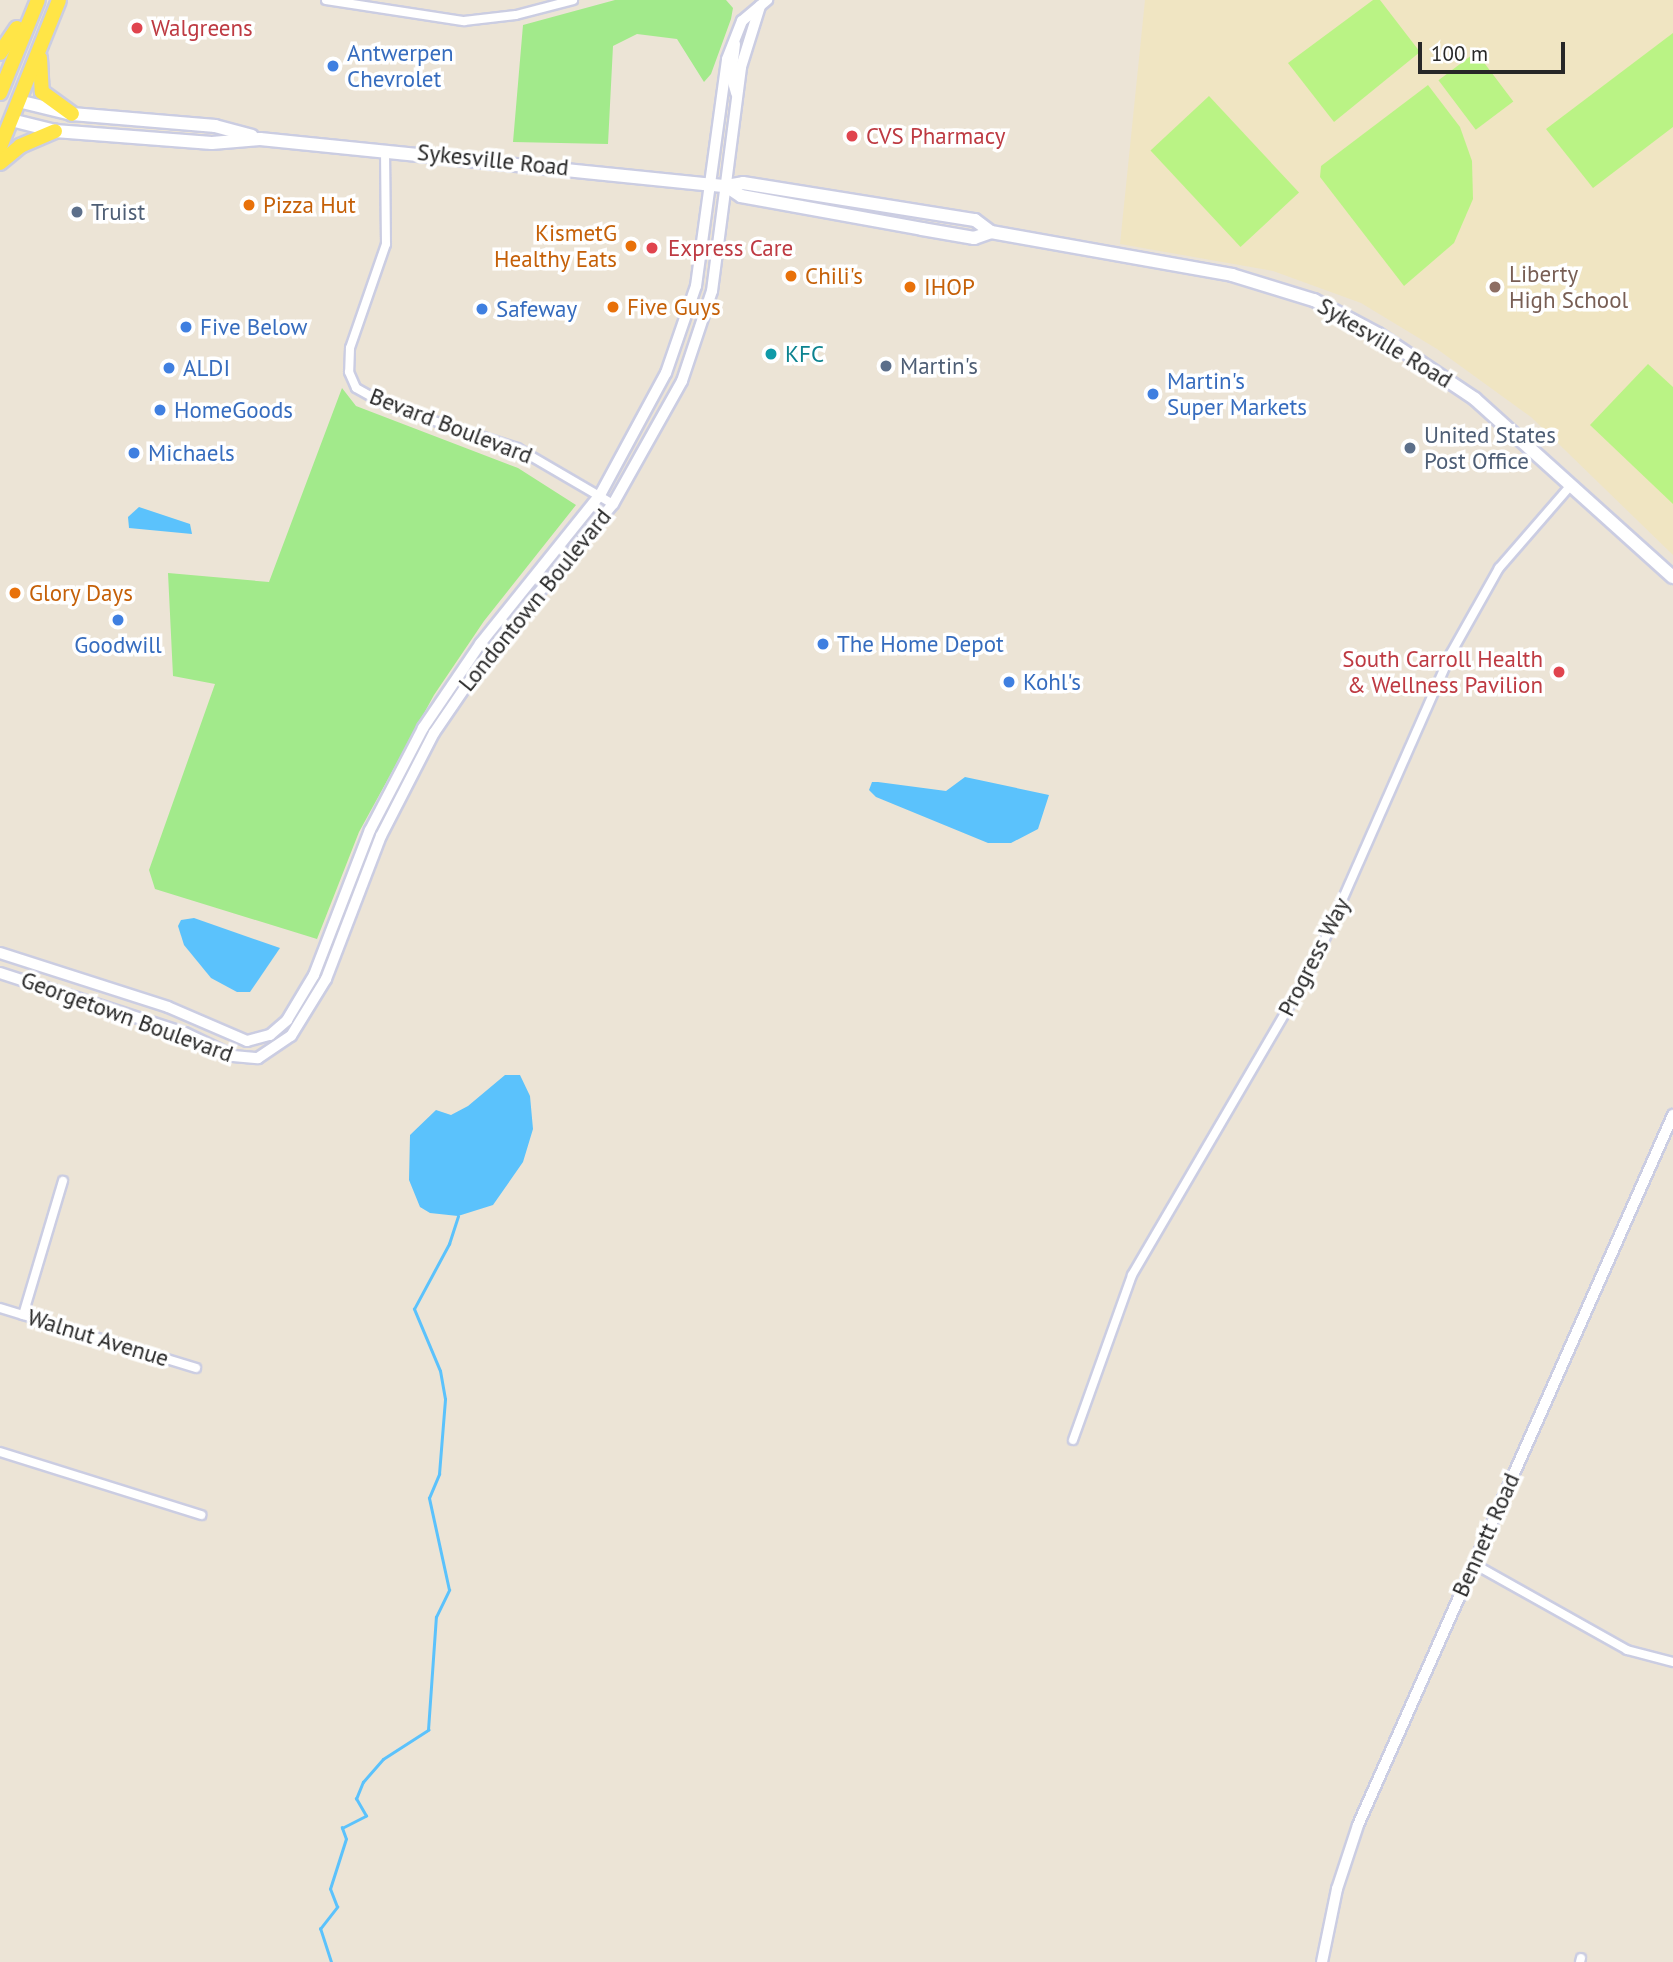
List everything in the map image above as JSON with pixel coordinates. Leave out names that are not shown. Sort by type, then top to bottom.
[{"type":"main road","points":[[0,53],[36,0]]},
{"type":"main road","points":[[0,93],[36,0]]},
{"type":"main road","points":[[0,147],[5,118],[18,101],[59,0]]},
{"type":"main road","points":[[41,46],[42,92],[72,114]]},
{"type":"main road","name":"Sykesville Road","points":[[0,93],[18,101],[72,114],[215,126],[260,139]]},
{"type":"main road","name":"Sykesville Road","points":[[5,118],[55,131],[202,142],[260,139],[385,149],[719,186],[744,183],[975,220],[991,232],[1232,275],[1314,300],[1378,334],[1475,399],[1673,577]]},
{"type":"main road","points":[[0,163],[20,146],[55,131]]},
{"type":"street","points":[[326,0],[464,20],[516,15],[573,0]]},
{"type":"street","points":[[719,186],[722,85],[735,35],[742,21],[760,2]]},
{"type":"street","points":[[719,186],[736,93],[760,2]]},
{"type":"street","points":[[735,35],[731,75],[736,93]]},
{"type":"street","name":"Bevard Boulevard","points":[[385,149],[386,244],[350,348],[349,372],[356,388],[388,406],[517,448],[613,504]]},
{"type":"street","name":"Londontown Boulevard","points":[[302,997],[327,946],[374,822],[423,728],[480,644],[600,495],[626,453],[679,340],[696,286],[719,186]]},
{"type":"street","name":"Londontown Boulevard","points":[[312,1003],[339,950],[393,810],[434,733],[491,650],[613,504],[672,403],[696,346],[712,291],[719,186]]},
{"type":"street","name":"Progress Way","points":[[1073,1440],[1136,1267],[1314,964],[1456,643],[1499,568],[1572,484]]},
{"type":"street","name":"Georgetown Boulevard","points":[[0,953],[167,1007],[247,1041],[264,1038],[279,1029],[302,997]]},
{"type":"street","name":"Georgetown Boulevard","points":[[0,972],[161,1024],[245,1059],[281,1046],[312,1003]]},
{"type":"street","name":"Bennett Road","points":[[1322,1962],[1337,1889],[1358,1825],[1673,1115]]},
{"type":"street","points":[[23,1315],[63,1181]]},
{"type":"street","name":"Walnut Avenue","points":[[0,1308],[196,1368]]},
{"type":"street","points":[[0,1452],[201,1516]]},
{"type":"street","points":[[1474,1564],[1627,1650],[1673,1662]]},
{"type":"shaded area","name":"Liberty High School","points":[[1145,0],[1673,0],[1673,555],[1531,417],[1437,349],[1361,303],[1273,271],[1120,244]]},
{"type":"green space","points":[[615,0],[726,0],[733,8],[731,19],[711,74],[704,82],[677,39],[637,34],[613,46],[608,144],[513,142],[523,25]]},
{"type":"green space","points":[[1373,0],[1380,0],[1420,52],[1334,122],[1288,63]]},
{"type":"green space","points":[[1673,33],[1673,127],[1593,188],[1546,129]]},
{"type":"green space","points":[[1476,52],[1513,102],[1476,130],[1438,80]]},
{"type":"green space","points":[[1428,85],[1460,127],[1472,161],[1473,199],[1454,243],[1404,286],[1320,177],[1321,166]]},
{"type":"green space","points":[[1209,96],[1299,193],[1241,247],[1150,151]]},
{"type":"green space","points":[[1648,364],[1673,387],[1673,504],[1590,425]]},
{"type":"green space","points":[[342,388],[356,406],[518,468],[576,505],[484,621],[434,695],[359,832],[317,939],[155,889],[149,870],[215,684],[173,676],[168,573],[269,582]]},
{"type":"water","points":[[139,507],[190,524],[192,534],[129,528],[128,517]]},
{"type":"water","points":[[965,777],[1049,795],[1038,829],[1011,843],[988,843],[876,797],[869,790],[872,782],[878,782],[946,791]]},
{"type":"water","points":[[194,918],[280,948],[250,992],[237,992],[211,978],[184,945],[178,926],[181,920]]},
{"type":"water","points":[[505,1075],[520,1075],[530,1096],[533,1129],[523,1162],[493,1205],[458,1216],[430,1213],[420,1207],[409,1180],[410,1135],[436,1110],[451,1115],[468,1106]]},
{"type":"waterway","points":[[331,1962],[320,1929],[337,1907],[330,1889],[346,1839],[342,1828],[366,1816],[356,1799],[363,1782],[383,1759],[428,1730],[436,1617],[449,1590],[429,1498],[439,1474],[445,1399],[440,1371],[414,1309],[449,1244],[458,1216]]},
{"type":"place","name":"Walgreens","points":[[137,28]]},
{"type":"place","name":"Antwerpen Chevrolet","points":[[333,66]]},
{"type":"place","name":"CVS Pharmacy","points":[[852,136]]},
{"type":"place","name":"Pizza Hut","points":[[249,205]]},
{"type":"place","name":"Truist","points":[[77,212]]},
{"type":"place","name":"KismetG Healthy Eats","points":[[631,246]]},
{"type":"place","name":"Express Care","points":[[652,248]]},
{"type":"place","name":"Chili's","points":[[791,276]]},
{"type":"place","name":"IHOP","points":[[910,287]]},
{"type":"place","name":"Liberty High School","points":[[1495,287]]},
{"type":"place","name":"Five Guys","points":[[613,307]]},
{"type":"place","name":"Safeway","points":[[482,309]]},
{"type":"place","name":"Five Below","points":[[186,327]]},
{"type":"place","name":"KFC","points":[[771,354]]},
{"type":"place","name":"Martin's","points":[[886,366]]},
{"type":"place","name":"ALDI","points":[[169,368]]},
{"type":"place","name":"Martin's Super Markets","points":[[1153,394]]},
{"type":"place","name":"HomeGoods","points":[[160,410]]},
{"type":"place","name":"United States Post Office","points":[[1410,448]]},
{"type":"place","name":"Michaels","points":[[134,453]]},
{"type":"place","name":"Glory Days","points":[[15,593]]},
{"type":"place","name":"Goodwill","points":[[118,620]]},
{"type":"place","name":"The Home Depot","points":[[823,644]]},
{"type":"place","name":"South Carroll Health & Wellness Pavilion","points":[[1559,672]]},
{"type":"place","name":"Kohl's","points":[[1009,682]]}]
